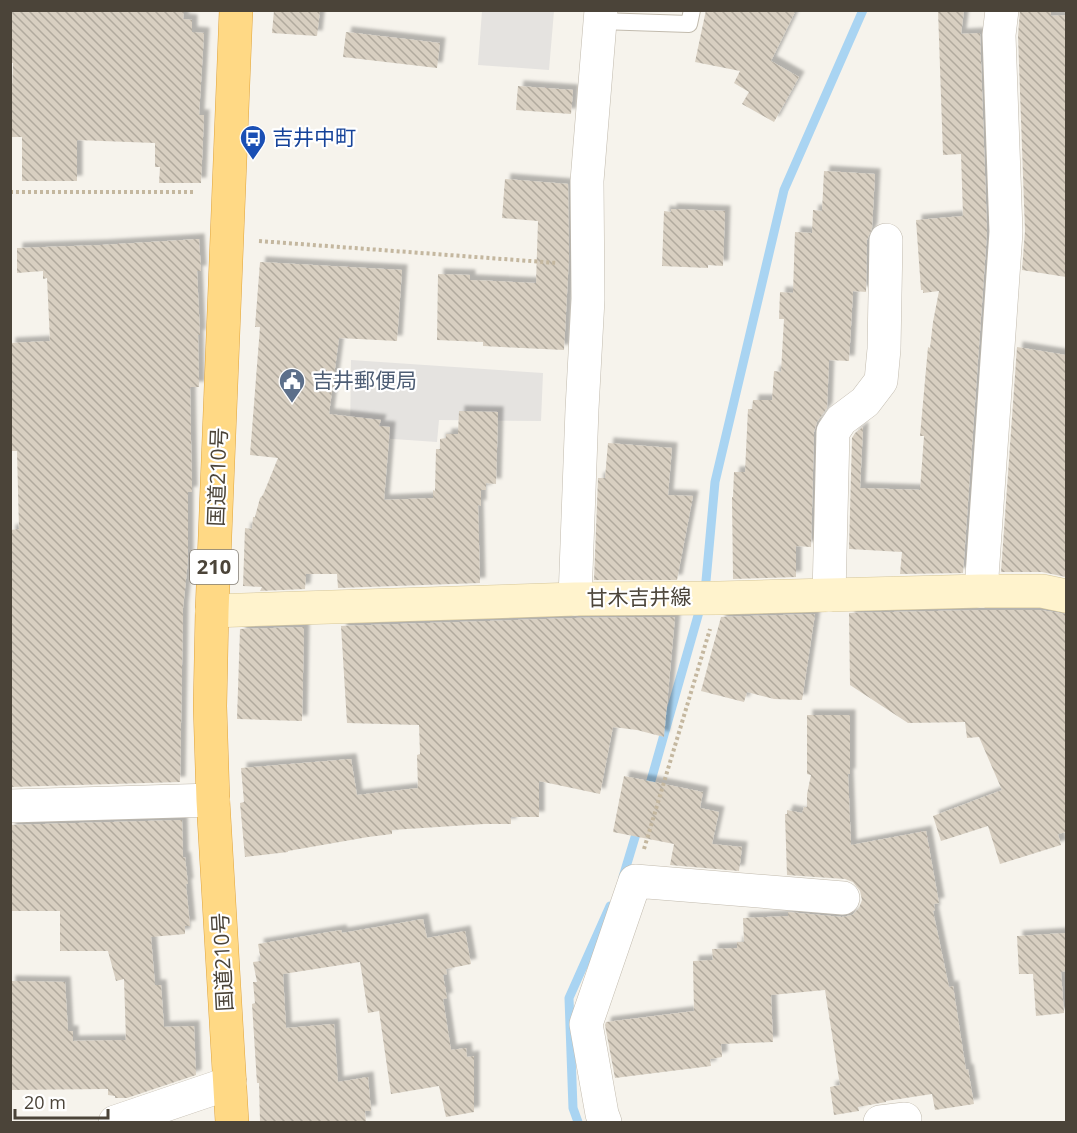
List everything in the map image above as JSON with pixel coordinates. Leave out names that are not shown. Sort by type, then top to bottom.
[{"type":"highway","name":"国道210号","points":[[232,1122],[213,800],[210,706],[236,10]]},
{"type":"main road","name":"甘木吉井線","points":[[212,611],[575,599],[719,598],[981,591],[1042,591],[1066,596]]},
{"type":"street","points":[[981,591],[1006,232],[999,35],[1002,10]]},
{"type":"street","points":[[575,599],[588,299],[587,181],[600,16]]},
{"type":"street","points":[[829,595],[833,432],[841,420],[865,402],[881,381],[885,349],[886,240]]},
{"type":"street","points":[[10,806],[213,800]]},
{"type":"street","points":[[605,1122],[586,1024],[635,881],[843,898]]},
{"type":"street","points":[[115,1122],[230,1083]]},
{"type":"lane","points":[[600,16],[689,24],[692,10]]},
{"type":"path","points":[[10,192],[230,192]]},
{"type":"path","points":[[228,239],[588,265]]},
{"type":"path","points":[[635,881],[719,598]]},
{"type":"shaded area","points":[[482,11],[554,11],[549,70],[478,65]]},
{"type":"shaded area","points":[[351,360],[543,373],[541,421],[439,420],[437,442],[350,436]]},
{"type":"building","points":[[10,10],[184,10],[183,19],[192,20],[192,32],[204,33],[199,115],[204,115],[201,183],[159,183],[160,167],[155,167],[155,143],[77,140],[77,181],[22,181],[22,137],[10,137],[13,63],[10,63]]},
{"type":"building","points":[[274,10],[320,10],[317,36],[272,33]]},
{"type":"building","points":[[706,10],[796,10],[771,61],[799,77],[774,122],[742,104],[749,92],[734,83],[740,71],[695,62]]},
{"type":"building","points":[[938,10],[964,10],[961,34],[980,33],[987,232],[963,573],[900,574],[902,552],[849,549],[852,438],[863,427],[860,488],[920,490],[924,436],[920,436],[928,347],[930,348],[939,291],[923,293],[921,290],[916,220],[963,216],[961,154],[943,155]]},
{"type":"building","points":[[1020,10],[1051,10],[1051,16],[1066,15],[1066,277],[1022,270],[1025,231],[1018,36]]},
{"type":"building","points":[[346,32],[440,43],[437,68],[343,57]]},
{"type":"building","points":[[518,86],[573,90],[571,114],[516,110]]},
{"type":"building","points":[[824,171],[875,174],[872,228],[867,240],[866,292],[853,291],[849,361],[829,360],[827,408],[817,422],[814,432],[811,547],[796,546],[796,577],[733,579],[734,472],[745,472],[748,409],[752,409],[753,400],[772,400],[774,371],[781,372],[784,319],[779,319],[780,292],[793,293],[795,232],[812,233],[813,210],[822,211]]},
{"type":"building","points":[[505,179],[568,184],[569,256],[564,350],[483,346],[483,342],[437,340],[438,274],[470,275],[470,280],[536,283],[538,221],[502,218]]},
{"type":"building","points":[[671,209],[725,211],[723,266],[708,265],[708,268],[662,266],[664,211],[671,212]]},
{"type":"building","points":[[199,239],[201,271],[197,271],[200,335],[198,335],[199,387],[190,387],[192,492],[188,492],[188,560],[183,608],[180,782],[10,787],[10,530],[19,529],[17,451],[10,451],[10,343],[50,341],[47,278],[43,279],[43,271],[17,273],[17,248]]},
{"type":"building","points":[[260,262],[402,270],[397,341],[339,338],[329,414],[381,420],[379,426],[390,427],[384,500],[433,498],[436,449],[440,449],[440,439],[446,438],[446,434],[458,434],[459,411],[498,412],[496,484],[486,483],[486,490],[481,490],[481,506],[478,505],[480,583],[338,588],[337,574],[306,574],[305,589],[260,591],[262,587],[243,586],[245,528],[252,529],[253,517],[255,517],[260,498],[278,458],[250,455],[260,327],[255,327]]},
{"type":"building","points":[[1017,347],[1066,355],[1066,577],[1042,572],[1001,572]]},
{"type":"building","points":[[608,443],[672,448],[668,495],[693,496],[677,580],[594,580],[598,478],[605,478]]},
{"type":"building","points":[[1040,610],[1066,614],[1066,832],[1058,834],[1061,845],[1000,864],[988,826],[941,841],[933,816],[1002,790],[979,737],[967,738],[965,722],[908,723],[850,685],[849,613]]},
{"type":"building","points":[[815,614],[802,700],[774,699],[747,692],[744,702],[701,691],[721,617]]},
{"type":"building","points":[[675,617],[664,737],[613,727],[600,794],[539,781],[539,817],[511,817],[511,824],[392,830],[392,834],[245,857],[240,803],[244,802],[241,768],[351,759],[357,795],[418,788],[419,725],[347,723],[341,626]]},
{"type":"building","points":[[304,627],[302,721],[237,719],[240,629]]},
{"type":"building","points":[[807,715],[850,715],[850,774],[848,774],[851,845],[926,831],[939,903],[934,904],[935,910],[933,911],[949,987],[953,986],[966,1070],[968,1069],[974,1104],[935,1110],[932,1094],[858,1107],[859,1111],[834,1115],[830,1087],[840,1085],[825,990],[771,995],[773,1042],[721,1044],[722,1057],[710,1059],[711,1066],[615,1078],[606,1022],[694,1011],[693,961],[713,960],[712,949],[737,948],[737,942],[744,942],[743,918],[788,916],[788,912],[842,917],[852,915],[859,908],[862,900],[860,891],[853,882],[845,879],[787,875],[785,814],[787,810],[802,813],[804,807],[807,807],[811,775],[807,774]]},
{"type":"building","points":[[624,776],[703,792],[700,808],[719,812],[712,844],[742,847],[739,871],[670,865],[674,844],[613,832]]},
{"type":"building","points":[[182,820],[183,858],[185,857],[188,884],[186,884],[190,926],[185,926],[185,934],[151,937],[155,985],[161,985],[164,1027],[194,1026],[196,1075],[127,1098],[115,1098],[115,1096],[108,1095],[108,1089],[10,1090],[10,981],[65,982],[68,1031],[73,1031],[73,1041],[126,1040],[124,979],[116,981],[108,951],[60,951],[60,911],[10,911],[10,825]]},
{"type":"building","points":[[423,919],[427,938],[465,931],[471,964],[446,969],[447,974],[443,975],[447,998],[443,999],[451,1050],[466,1048],[467,1057],[474,1056],[474,1112],[446,1117],[439,1086],[391,1094],[379,1011],[368,1013],[360,962],[283,974],[286,1028],[334,1024],[338,1082],[368,1077],[371,1111],[365,1111],[366,1122],[260,1122],[252,1004],[255,1003],[253,982],[257,982],[253,962],[261,961],[258,944]]},
{"type":"building","points":[[1066,933],[1066,971],[1061,972],[1064,1013],[1036,1016],[1033,974],[1019,974],[1017,936]]},
{"type":"waterway","points":[[705,592],[715,482],[784,190],[863,10]]},
{"type":"waterway","points":[[648,791],[701,605]]},
{"type":"waterway","points":[[623,877],[639,824]]},
{"type":"waterway","points":[[578,1122],[573,1108],[569,998],[610,906]]},
{"type":"place","name":"吉井中町","points":[[253,161]]},
{"type":"place","name":"吉井郵便局","points":[[292,404]]}]
